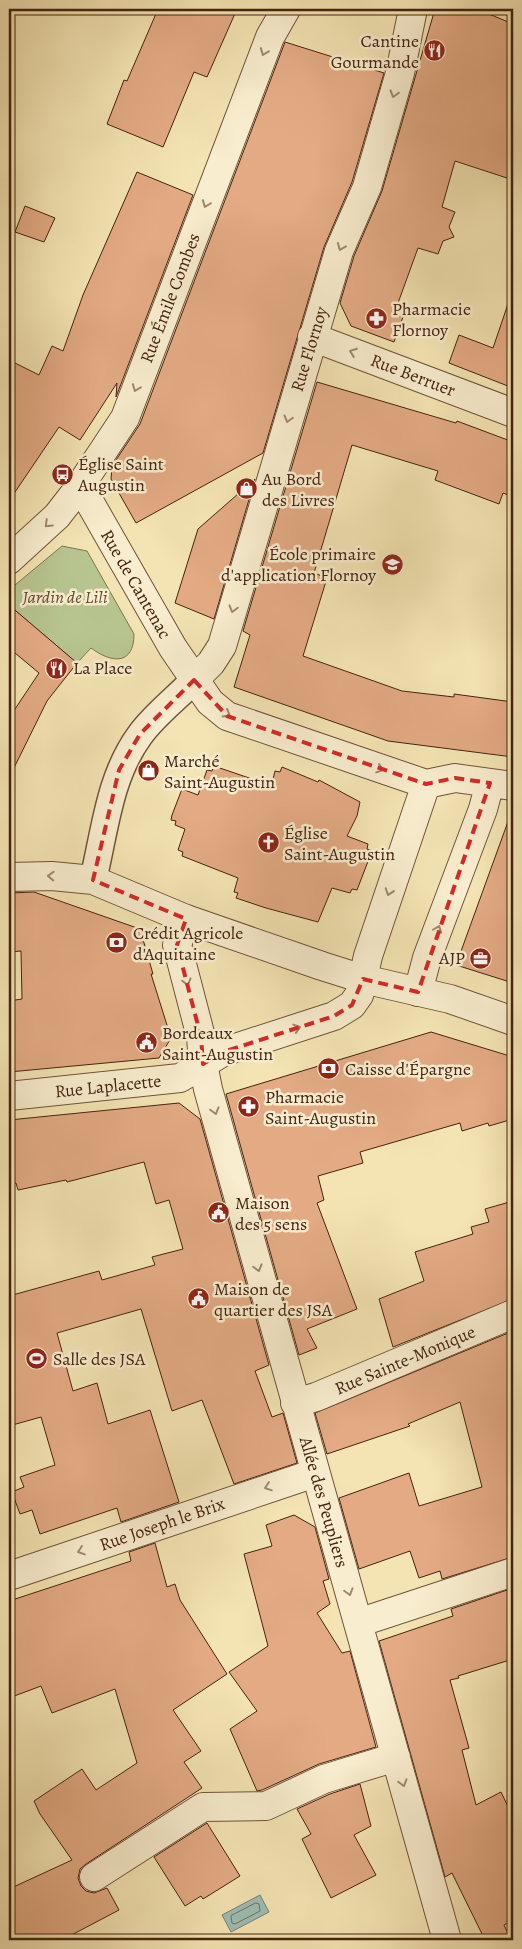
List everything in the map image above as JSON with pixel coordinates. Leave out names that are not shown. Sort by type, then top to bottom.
[{"type":"street","name":"Rue Émile Combes","points":[[9,560],[57,516],[78,490],[124,418],[270,37],[286,9]]},
{"type":"street","name":"Rue Flornoy","points":[[194,680],[211,662],[222,646],[312,338],[339,252],[367,186],[400,73],[407,10]]},
{"type":"street","name":"Rue Berruer","points":[[312,338],[513,413]]},
{"type":"street","name":"Rue de Cantenac","points":[[78,490],[85,494],[172,648],[210,702],[227,716],[426,784]]},
{"type":"street","points":[[93,880],[106,816],[119,770],[140,734],[194,680]]},
{"type":"street","points":[[418,992],[427,958],[483,809],[501,784],[455,778],[426,784]]},
{"type":"street","name":"Rue Laplacette","points":[[9,1096],[180,1078],[223,1052],[334,1016],[352,1005],[359,995],[368,956],[426,784]]},
{"type":"street","points":[[9,877],[52,876],[93,880],[186,919],[363,979],[450,999],[513,1021]]},
{"type":"street","name":"Allée des Peupliers","points":[[186,919],[177,945],[201,1037],[203,1064],[315,1473],[447,1940]]},
{"type":"street","name":"Rue Sainte-Monique","points":[[296,1403],[316,1397],[513,1314]]},
{"type":"street","name":"Rue Joseph le Brix","points":[[9,1576],[315,1473]]},
{"type":"street","points":[[358,1623],[513,1572]]},
{"type":"street","points":[[94,1877],[202,1807],[266,1806],[324,1779],[396,1757]]},
{"type":"highlighted area","points":[[194,680],[227,716],[426,784],[455,778],[490,783],[418,992],[363,979],[352,1005],[334,1016],[223,1052],[203,1064],[201,1037],[177,945],[186,919],[93,880],[119,770],[140,734]]},
{"type":"green space","name":"Jardin de Lili","points":[[62,546],[87,551],[134,634],[133,644],[126,656],[120,659],[113,659],[91,648],[77,663],[9,605],[9,590]]},
{"type":"water","points":[[260,1895],[269,1912],[231,1932],[222,1915]]},
{"type":"building","points":[[158,9],[237,9],[207,77],[194,72],[163,147],[107,124],[124,80],[127,81]]},
{"type":"building","points":[[435,9],[477,9],[513,24],[513,180],[455,161],[442,207],[455,212],[449,227],[454,237],[443,241],[438,254],[418,248],[394,314],[403,317],[394,342],[351,326],[340,303],[354,256],[382,191]]},
{"type":"building","points":[[285,42],[384,73],[352,182],[324,247],[263,453],[136,523],[111,479],[112,466],[140,424]]},
{"type":"building","points":[[137,172],[193,195],[116,397],[117,383],[80,440],[59,427],[9,501],[9,360],[39,375],[52,346],[63,351],[83,295]]},
{"type":"building","points":[[25,206],[55,218],[44,242],[15,232]]},
{"type":"building","points":[[509,301],[513,302],[513,388],[449,363],[459,335],[493,348]]},
{"type":"building","points":[[317,382],[456,423],[457,421],[513,442],[513,497],[503,493],[499,504],[435,480],[438,471],[352,445],[314,573],[327,578],[303,656],[402,691],[454,697],[454,694],[513,702],[513,757],[388,741],[234,687],[250,635],[243,631]]},
{"type":"building","points":[[255,479],[214,619],[175,603],[198,529]]},
{"type":"building","points":[[9,605],[77,663],[47,701],[9,778],[9,718],[39,673],[9,648]]},
{"type":"building","name":"Église Saint-Augustin","points":[[214,766],[255,780],[272,783],[275,771],[280,772],[282,767],[318,782],[319,780],[360,802],[357,816],[347,836],[368,844],[367,849],[372,851],[357,890],[352,889],[350,893],[332,888],[318,922],[236,898],[238,893],[234,892],[238,878],[182,856],[183,852],[178,850],[185,829],[175,825],[176,821],[171,820],[172,815],[182,789],[198,795],[207,770],[212,771]]},
{"type":"building","points":[[510,816],[513,816],[513,983],[456,965]]},
{"type":"building","points":[[34,892],[140,929],[153,974],[151,974],[171,1038],[159,1058],[9,1072],[9,1001],[22,999],[21,951],[9,952],[9,893]]},
{"type":"building","points":[[431,1032],[513,1057],[513,1119],[489,1126],[488,1123],[462,1131],[460,1123],[360,1152],[363,1163],[318,1176],[324,1200],[317,1203],[357,1309],[307,1329],[317,1348],[299,1355],[226,1094]]},
{"type":"building","points":[[179,1103],[200,1119],[269,1365],[255,1371],[272,1417],[283,1413],[297,1463],[234,1484],[202,1400],[172,1411],[141,1309],[57,1333],[73,1391],[97,1383],[108,1424],[150,1410],[179,1502],[121,1522],[117,1508],[40,1534],[32,1510],[20,1514],[12,1492],[24,1487],[20,1477],[55,1465],[41,1417],[9,1426],[9,1296],[99,1271],[102,1280],[155,1265],[152,1257],[183,1249],[169,1200],[156,1204],[144,1162],[67,1182],[66,1180],[18,1190],[16,1183],[9,1184],[9,1120]]},
{"type":"building","points":[[513,1201],[513,1299],[393,1347],[379,1299],[424,1281],[415,1252],[473,1234],[471,1227],[489,1222],[485,1209]]},
{"type":"building","points":[[513,1331],[513,1557],[442,1579],[440,1571],[419,1578],[410,1551],[359,1569],[339,1498],[409,1473],[419,1506],[482,1487],[460,1402],[408,1424],[410,1426],[327,1454],[315,1413]]},
{"type":"building","points":[[294,1515],[315,1527],[329,1579],[323,1581],[330,1604],[317,1613],[342,1653],[350,1651],[376,1747],[319,1764],[257,1791],[230,1729],[257,1711],[229,1672],[268,1646],[244,1554],[272,1546],[266,1525]]},
{"type":"building","points":[[155,1543],[167,1587],[175,1584],[180,1600],[227,1674],[173,1710],[201,1751],[184,1762],[202,1788],[80,1869],[78,1878],[81,1886],[86,1891],[94,1893],[107,1888],[119,1910],[62,1940],[9,1940],[9,1889],[72,1860],[40,1814],[34,1801],[82,1769],[96,1790],[137,1763],[115,1689],[52,1713],[41,1686],[9,1698],[9,1601],[131,1561],[129,1552]]},
{"type":"building","points":[[513,1588],[513,1659],[450,1680],[469,1748],[462,1750],[476,1805],[501,1792],[513,1817],[513,1920],[504,1925],[511,1940],[485,1940],[452,1873],[445,1877],[379,1641],[453,1616],[451,1609]]},
{"type":"building","points":[[360,1784],[371,1826],[354,1835],[376,1875],[331,1898],[302,1839],[311,1834],[297,1809],[330,1794]]},
{"type":"building","points":[[207,1823],[240,1876],[203,1899],[201,1896],[185,1906],[154,1857]]},
{"type":"place","name":"Cantine Gourmande","points":[[435,51]]},
{"type":"place","name":"Pharmacie Flornoy","points":[[376,319]]},
{"type":"place","name":"Église Saint Augustin","points":[[62,474]]},
{"type":"place","name":"Au Bord des Livres","points":[[246,489]]},
{"type":"place","name":"École primaire d'application Flornoy","points":[[392,564]]},
{"type":"place","name":"La Place","points":[[57,668]]},
{"type":"place","name":"Marché Saint-Augustin","points":[[148,771]]},
{"type":"place","name":"Église Saint-Augustin","points":[[268,843]]},
{"type":"place","name":"Crédit Agricole d'Aquitaine","points":[[117,943]]},
{"type":"place","name":"AJP","points":[[481,958]]},
{"type":"place","name":"Bordeaux Saint-Augustin","points":[[146,1043]]},
{"type":"place","name":"Caisse d'Épargne","points":[[329,1069]]},
{"type":"place","name":"Pharmacie Saint-Augustin","points":[[249,1107]]},
{"type":"place","name":"Maison des 5 sens","points":[[219,1213]]},
{"type":"place","name":"Maison de quartier des JSA","points":[[198,1299]]},
{"type":"place","name":"Salle des JSA","points":[[37,1359]]}]
